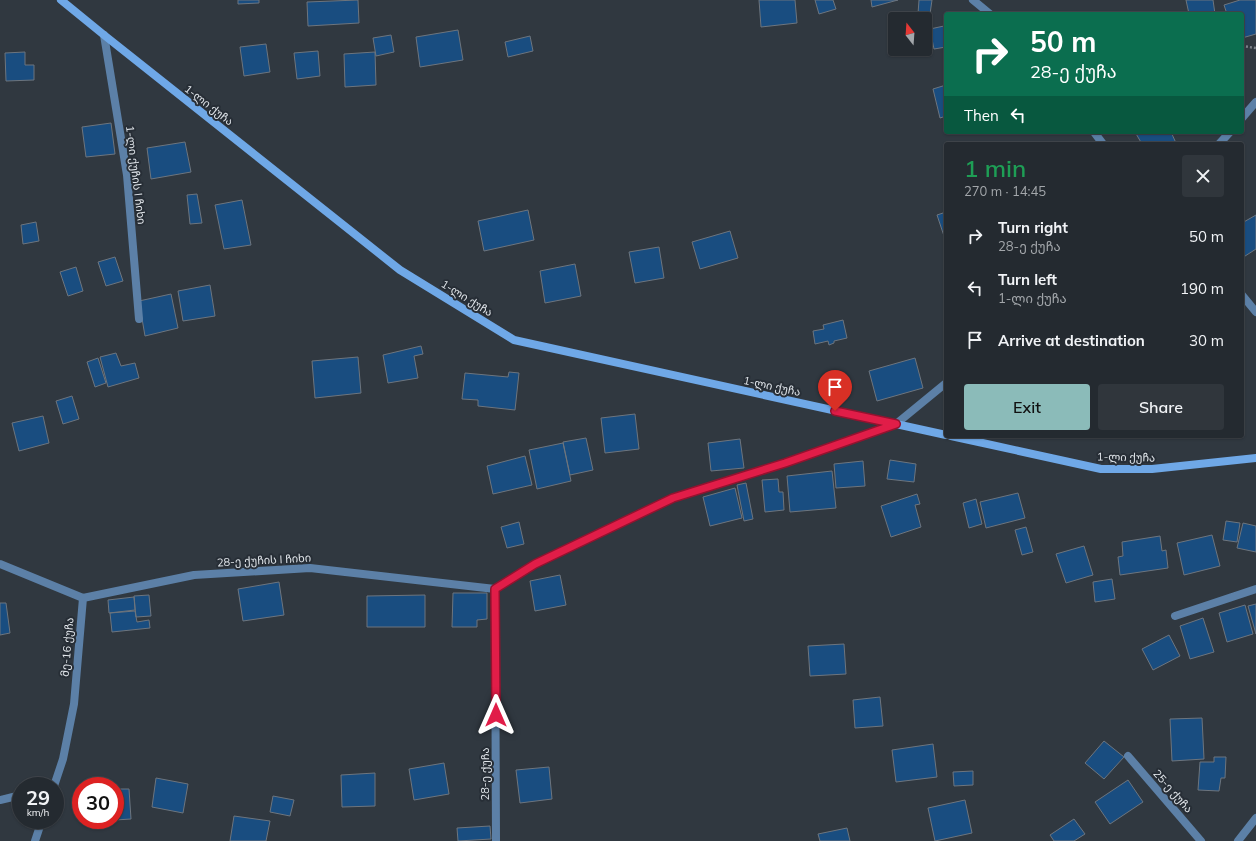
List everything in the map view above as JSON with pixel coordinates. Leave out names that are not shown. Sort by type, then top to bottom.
[{"type":"main road","name":"1-ლი ქუჩა","points":[[61,0],[400,270],[514,340],[944,435]]},
{"type":"main road","name":"1-ლი ქუჩა","points":[[960,438],[1101,469],[1152,469],[1256,458]]},
{"type":"street","points":[[972,0],[987,12]]},
{"type":"street","name":"1-ლი ქუჩის I ჩიხი","points":[[104,35],[127,175],[139,319]]},
{"type":"street","points":[[1244,116],[1256,102]]},
{"type":"street","points":[[1221,142],[1228,134]]},
{"type":"street","points":[[1244,297],[1256,312]]},
{"type":"street","points":[[495,589],[535,564],[673,498],[785,463],[896,424],[944,385]]},
{"type":"street","points":[[0,564],[83,598]]},
{"type":"street","name":"28-ე ქუჩის I ჩიხი","points":[[83,598],[194,575],[310,568],[495,589]]},
{"type":"street","name":"28-ე ქუჩა","points":[[495,589],[496,841]]},
{"type":"street","points":[[1175,616],[1256,589]]},
{"type":"street","name":"მე-16 ქუჩა","points":[[57,777],[63,759],[74,704],[83,598]]},
{"type":"street","name":"25-ე ქუჩა","points":[[1128,756],[1201,841]]},
{"type":"street","points":[[0,800],[12,797]]},
{"type":"street","points":[[1238,841],[1256,818]]},
{"type":"street","points":[[35,841],[39,829]]},
{"type":"path","points":[[1244,46],[1256,48]]},
{"type":"building","points":[[238,0],[259,0],[259,3],[238,4]]},
{"type":"building","points":[[358,0],[359,23],[308,26],[307,2]]},
{"type":"building","points":[[759,0],[795,0],[797,23],[761,27]]},
{"type":"building","points":[[815,0],[833,0],[836,9],[819,14]]},
{"type":"building","points":[[871,0],[898,0],[872,7]]},
{"type":"building","points":[[919,0],[932,0],[930,12],[918,12]]},
{"type":"building","points":[[1186,0],[1213,0],[1215,12],[1189,12]]},
{"type":"building","points":[[1240,0],[1256,0],[1256,34],[1244,37],[1244,12],[1226,12],[1224,5]]},
{"type":"building","points":[[944,26],[944,47],[934,49],[932,29]]},
{"type":"building","points":[[458,30],[463,60],[420,67],[416,37]]},
{"type":"building","points":[[391,35],[394,52],[376,56],[373,38]]},
{"type":"building","points":[[530,36],[533,51],[508,57],[505,42]]},
{"type":"building","points":[[266,44],[270,72],[244,76],[240,47]]},
{"type":"building","points":[[318,51],[320,76],[297,79],[294,53]]},
{"type":"building","points":[[25,52],[25,65],[34,65],[34,80],[6,81],[5,53]]},
{"type":"building","points":[[375,52],[376,85],[345,87],[344,54]]},
{"type":"building","points":[[944,86],[944,117],[940,118],[933,89]]},
{"type":"building","points":[[111,123],[115,154],[86,157],[82,127]]},
{"type":"building","points":[[1136,134],[1172,134],[1176,142],[1141,142]]},
{"type":"building","points":[[185,142],[191,172],[151,179],[147,148]]},
{"type":"building","points":[[197,194],[202,223],[190,224],[187,195]]},
{"type":"building","points":[[242,200],[251,245],[224,249],[215,205]]},
{"type":"building","points":[[528,210],[534,240],[484,251],[478,221]]},
{"type":"building","points":[[944,213],[944,236],[937,215]]},
{"type":"building","points":[[1256,215],[1256,249],[1244,257],[1244,222]]},
{"type":"building","points":[[36,222],[39,241],[23,244],[21,225]]},
{"type":"building","points":[[730,231],[738,258],[700,269],[692,242]]},
{"type":"building","points":[[659,247],[664,278],[635,283],[629,252]]},
{"type":"building","points":[[115,257],[123,281],[106,286],[98,262]]},
{"type":"building","points":[[575,264],[581,296],[545,303],[540,271]]},
{"type":"building","points":[[76,267],[83,291],[68,296],[60,272]]},
{"type":"building","points":[[210,285],[215,316],[183,321],[178,291]]},
{"type":"building","points":[[171,294],[178,328],[145,336],[139,301]]},
{"type":"building","points":[[843,320],[847,338],[834,341],[834,343],[829,345],[828,341],[815,344],[813,331],[824,329],[823,325]]},
{"type":"building","points":[[421,346],[423,354],[414,356],[418,378],[388,383],[383,355]]},
{"type":"building","points":[[116,353],[121,366],[135,363],[139,378],[108,387],[100,357]]},
{"type":"building","points":[[358,357],[361,393],[315,398],[312,361]]},
{"type":"building","points":[[98,358],[106,383],[95,387],[87,362]]},
{"type":"building","points":[[915,358],[923,388],[877,401],[869,371]]},
{"type":"building","points":[[509,372],[519,373],[515,410],[478,406],[478,400],[462,399],[465,373],[508,377]]},
{"type":"building","points":[[72,396],[79,419],[63,424],[56,401]]},
{"type":"building","points":[[635,414],[639,449],[605,453],[601,418]]},
{"type":"building","points":[[43,416],[49,443],[19,451],[12,423]]},
{"type":"building","points":[[586,438],[593,470],[570,475],[563,442]]},
{"type":"building","points":[[740,439],[744,468],[711,471],[708,443]]},
{"type":"building","points":[[563,443],[571,481],[537,489],[529,450]]},
{"type":"building","points":[[525,456],[532,485],[493,494],[487,466]]},
{"type":"building","points":[[890,460],[916,464],[914,482],[887,479]]},
{"type":"building","points":[[863,461],[865,486],[836,488],[834,464]]},
{"type":"building","points":[[832,471],[836,508],[790,512],[787,476]]},
{"type":"building","points":[[778,479],[779,492],[783,492],[784,510],[765,512],[762,480]]},
{"type":"building","points":[[746,483],[753,519],[744,521],[737,485]]},
{"type":"building","points":[[735,488],[742,518],[710,526],[703,497]]},
{"type":"building","points":[[1018,493],[1025,518],[986,528],[980,502]]},
{"type":"building","points":[[917,494],[920,504],[915,505],[921,527],[891,537],[881,506]]},
{"type":"building","points":[[976,499],[982,524],[969,528],[963,503]]},
{"type":"building","points":[[1226,521],[1240,523],[1237,542],[1223,540]]},
{"type":"building","points":[[519,522],[524,544],[507,548],[501,527]]},
{"type":"building","points":[[1243,523],[1256,526],[1256,552],[1237,548]]},
{"type":"building","points":[[1026,527],[1033,552],[1022,555],[1015,530]]},
{"type":"building","points":[[1212,535],[1220,566],[1184,575],[1177,543]]},
{"type":"building","points":[[1160,536],[1162,551],[1166,550],[1168,568],[1120,575],[1118,557],[1123,556],[1122,542]]},
{"type":"building","points":[[1084,546],[1093,575],[1066,583],[1056,554]]},
{"type":"building","points":[[560,575],[566,605],[535,611],[530,581]]},
{"type":"building","points":[[1112,579],[1115,599],[1095,602],[1093,582]]},
{"type":"building","points":[[279,582],[284,615],[243,621],[238,589]]},
{"type":"building","points":[[453,593],[487,593],[487,619],[477,620],[477,627],[452,627]]},
{"type":"building","points":[[149,595],[151,616],[136,617],[134,596]]},
{"type":"building","points":[[425,595],[425,627],[367,627],[367,596]]},
{"type":"building","points":[[134,597],[135,610],[109,613],[108,600]]},
{"type":"building","points":[[0,603],[6,603],[10,633],[0,635]]},
{"type":"building","points":[[1256,604],[1256,634],[1248,606]]},
{"type":"building","points":[[1245,605],[1253,634],[1227,642],[1219,613]]},
{"type":"building","points":[[135,611],[137,622],[149,620],[150,628],[112,632],[110,613]]},
{"type":"building","points":[[1203,618],[1214,652],[1190,659],[1180,626]]},
{"type":"building","points":[[1169,635],[1180,656],[1153,670],[1142,649]]},
{"type":"building","points":[[844,644],[846,674],[810,676],[808,646]]},
{"type":"building","points":[[880,697],[883,726],[855,728],[853,700]]},
{"type":"building","points":[[1202,718],[1204,759],[1172,761],[1170,719]]},
{"type":"building","points":[[1104,741],[1124,757],[1104,779],[1085,763]]},
{"type":"building","points":[[933,744],[937,777],[896,782],[892,750]]},
{"type":"building","points":[[1214,757],[1226,757],[1225,778],[1221,778],[1219,791],[1198,790],[1200,762],[1214,762]]},
{"type":"building","points":[[444,763],[449,794],[414,800],[409,769]]},
{"type":"building","points":[[549,767],[552,799],[520,803],[516,770]]},
{"type":"building","points":[[973,771],[973,785],[954,786],[953,772]]},
{"type":"building","points":[[375,773],[375,806],[342,807],[341,775]]},
{"type":"building","points":[[156,778],[188,784],[183,813],[152,807]]},
{"type":"building","points":[[1128,780],[1143,802],[1110,824],[1095,802]]},
{"type":"building","points":[[124,789],[129,789],[131,819],[124,819]]},
{"type":"building","points":[[273,796],[294,800],[290,816],[270,812]]},
{"type":"building","points":[[965,800],[972,833],[935,841],[928,808]]},
{"type":"building","points":[[234,816],[270,821],[266,841],[230,841]]},
{"type":"building","points":[[1074,819],[1085,834],[1074,841],[1054,841],[1050,835]]},
{"type":"building","points":[[490,826],[491,839],[458,841],[457,828]]},
{"type":"building","points":[[847,828],[850,841],[820,841],[818,834]]},
{"type":"route","points":[[496,715],[495,589],[535,564],[673,498],[785,463],[896,424],[835,411]]}]
